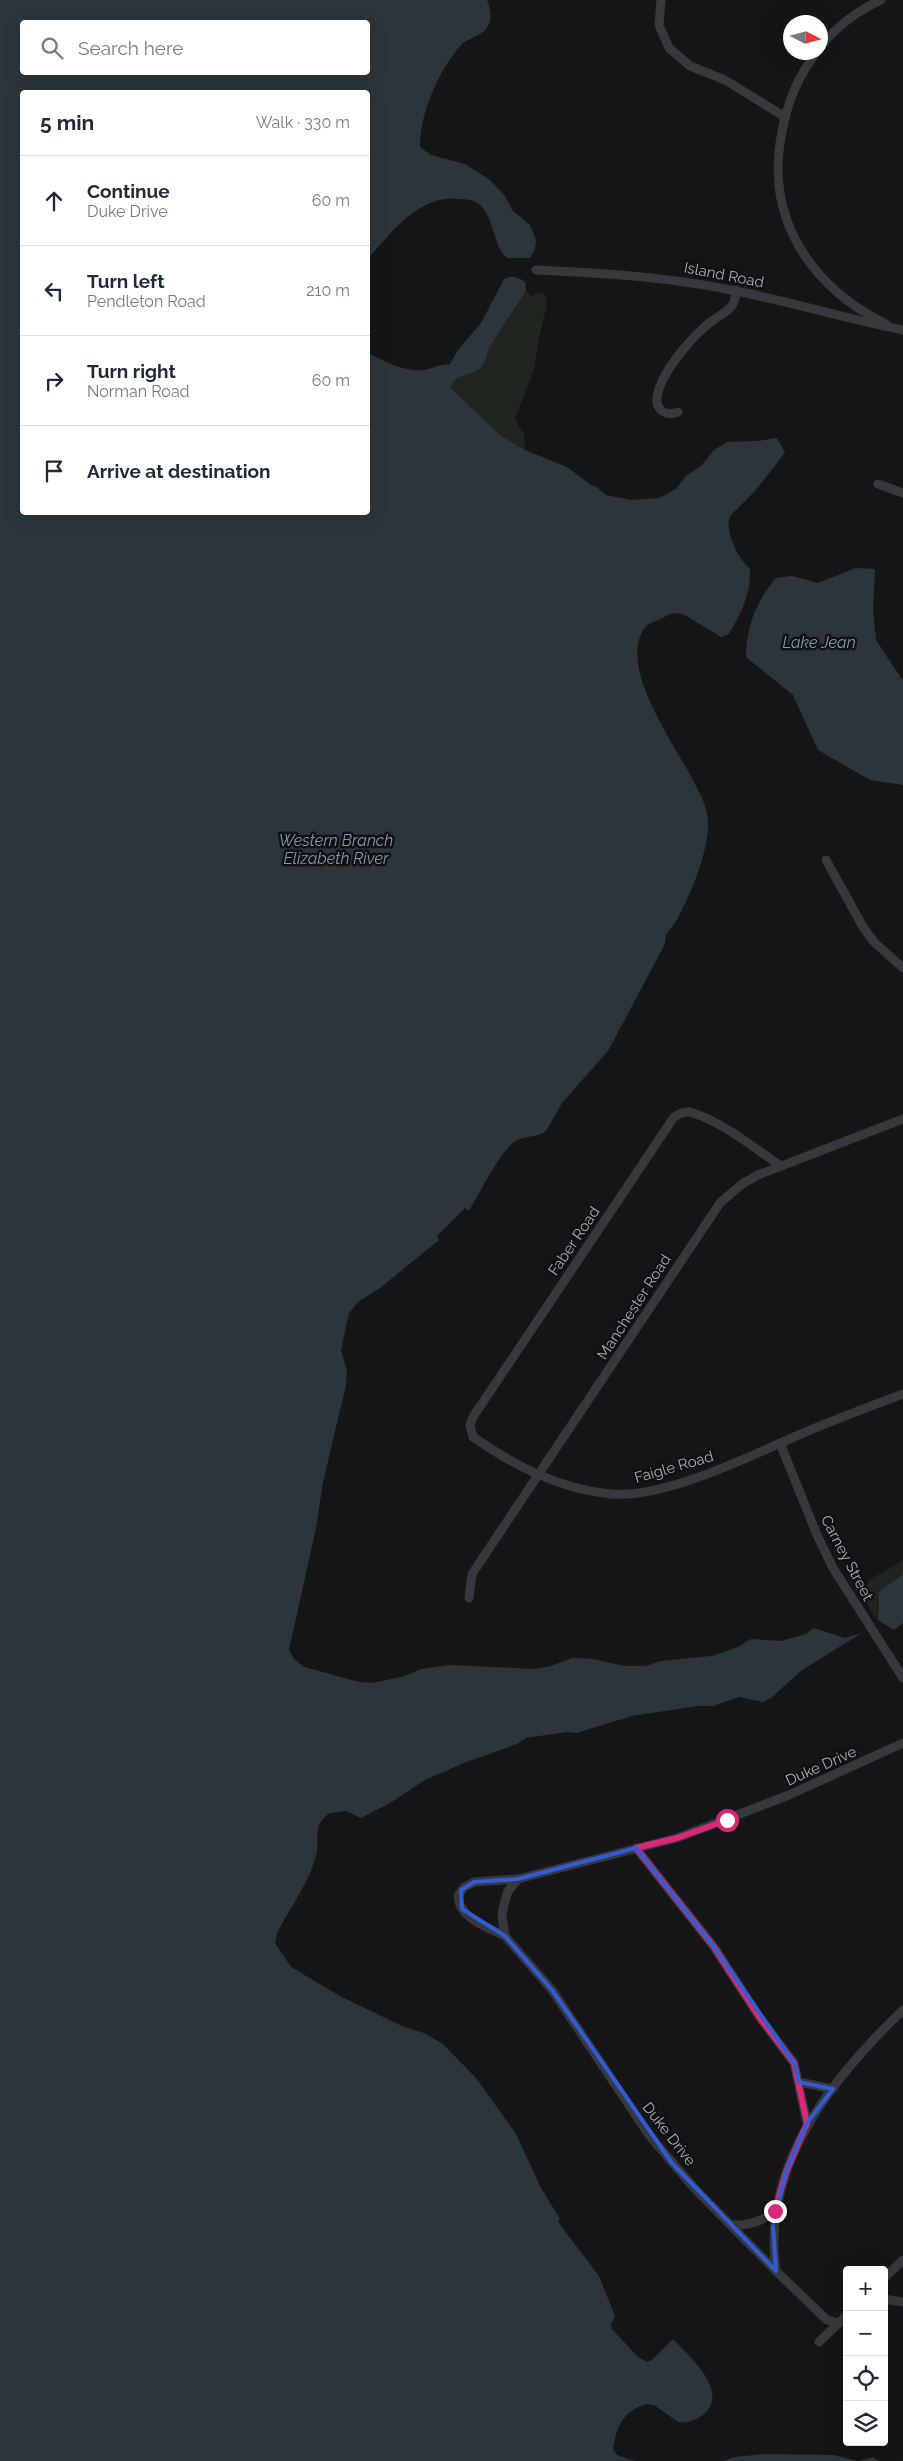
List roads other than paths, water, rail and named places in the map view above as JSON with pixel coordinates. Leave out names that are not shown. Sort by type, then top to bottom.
[{"type":"street","points":[[661,0],[659,25],[669,48],[690,66],[725,80],[785,117]]},
{"type":"street","points":[[828,39],[853,16],[881,0]]},
{"type":"street","points":[[811,60],[801,76],[785,117],[778,148],[778,186],[784,212],[793,237],[815,269],[838,293],[868,315],[903,330]]},
{"type":"street","name":"Island Road","points":[[536,270],[627,274],[736,290],[903,330]]},
{"type":"street","points":[[678,412],[668,414],[662,412],[657,404],[658,392],[665,376],[699,332],[730,308],[736,297],[736,290]]},
{"type":"street","points":[[878,484],[903,493]]},
{"type":"street","points":[[826,860],[863,927],[874,942],[903,968]]},
{"type":"street","name":"Faber Road","points":[[473,1417],[672,1119],[680,1113],[692,1112],[715,1124],[781,1166]]},
{"type":"street","name":"Manchester Road","points":[[469,1598],[472,1574],[720,1203],[742,1184],[781,1166],[903,1119]]},
{"type":"street","name":"Faigle Road","points":[[473,1417],[470,1425],[473,1437],[507,1460],[537,1475],[587,1490],[612,1494],[638,1493],[677,1483],[903,1394]]},
{"type":"street","name":"Carney Street","points":[[780,1443],[817,1535],[833,1568],[903,1678]]},
{"type":"street","name":"Duke Drive","points":[[839,2323],[827,2320],[776,2271],[672,2163],[649,2135],[552,1990],[505,1936],[473,1920],[462,1909],[458,1896],[464,1887],[474,1882],[518,1879],[686,1835],[780,1799],[858,1766],[903,1743]]},
{"type":"street","points":[[636,1848],[714,1947],[760,2018],[794,2063],[807,2123]]},
{"type":"street","points":[[505,1936],[502,1917],[504,1904],[508,1891],[518,1879]]},
{"type":"street","points":[[776,2271],[773,2242],[775,2211],[786,2172],[807,2123],[864,2051],[903,2010]]},
{"type":"street","points":[[799,2082],[834,2089]]},
{"type":"street","points":[[731,2225],[750,2224],[760,2221],[775,2211]]},
{"type":"street","points":[[888,2274],[903,2260]]},
{"type":"street","points":[[888,2300],[903,2302]]},
{"type":"street","points":[[819,2342],[843,2319]]},
{"type":"water","name":"Western Branch Elizabeth River","points":[[0,0],[487,0],[490,7],[490,22],[483,32],[460,46],[444,68],[427,107],[423,121],[420,147],[431,155],[465,164],[490,180],[505,196],[512,210],[530,225],[536,240],[535,249],[530,258],[507,258],[499,246],[488,216],[479,204],[467,200],[446,199],[432,202],[408,217],[396,227],[370,257],[370,90],[20,90],[20,515],[370,515],[370,354],[409,370],[424,370],[450,364],[458,350],[481,323],[504,279],[510,277],[525,282],[526,291],[490,347],[482,366],[476,371],[459,378],[452,384],[451,388],[500,435],[525,450],[567,467],[606,495],[631,500],[659,498],[676,489],[686,476],[701,466],[714,450],[727,442],[777,438],[785,452],[759,486],[732,513],[730,518],[729,533],[731,539],[738,553],[750,569],[750,578],[747,595],[741,611],[729,634],[721,637],[683,614],[673,613],[647,625],[638,643],[638,666],[646,691],[657,717],[698,790],[706,809],[708,821],[705,850],[690,894],[678,918],[667,933],[665,944],[608,1051],[562,1103],[546,1131],[539,1135],[522,1138],[508,1147],[469,1211],[465,1208],[437,1236],[439,1240],[380,1288],[358,1302],[349,1313],[341,1350],[347,1371],[346,1385],[323,1482],[316,1528],[289,1650],[294,1659],[304,1667],[359,1682],[372,1683],[405,1676],[421,1669],[449,1665],[535,1669],[551,1666],[572,1658],[593,1659],[624,1666],[646,1666],[660,1661],[712,1656],[738,1647],[751,1639],[781,1641],[806,1634],[813,1628],[845,1638],[862,1633],[802,1670],[771,1698],[763,1702],[739,1697],[713,1706],[698,1706],[632,1716],[576,1733],[567,1732],[526,1738],[517,1744],[464,1763],[425,1780],[390,1803],[361,1818],[346,1811],[330,1813],[319,1825],[317,1850],[311,1870],[277,1933],[275,1943],[291,1967],[340,1996],[402,2026],[424,2033],[443,2044],[476,2078],[516,2134],[541,2188],[560,2219],[558,2222],[599,2276],[615,2316],[611,2324],[612,2329],[637,2356],[647,2362],[652,2360],[673,2339],[703,2373],[712,2393],[712,2403],[706,2412],[697,2419],[678,2422],[654,2405],[646,2404],[631,2411],[622,2421],[616,2433],[613,2449],[617,2455],[635,2461],[0,2461]]},
{"type":"water","name":"Lake Jean","points":[[856,568],[875,569],[873,609],[876,640],[903,681],[903,785],[870,780],[818,750],[793,695],[746,657],[748,635],[754,614],[763,595],[776,578],[792,576],[818,583]]},
{"type":"water","points":[[903,1574],[903,1623],[894,1630],[878,1620],[879,1592]]},
{"type":"water","points":[[764,2454],[834,2455],[858,2461],[723,2461],[734,2457]]},
{"type":"water","points":[[873,2457],[879,2461],[858,2461]]}]
